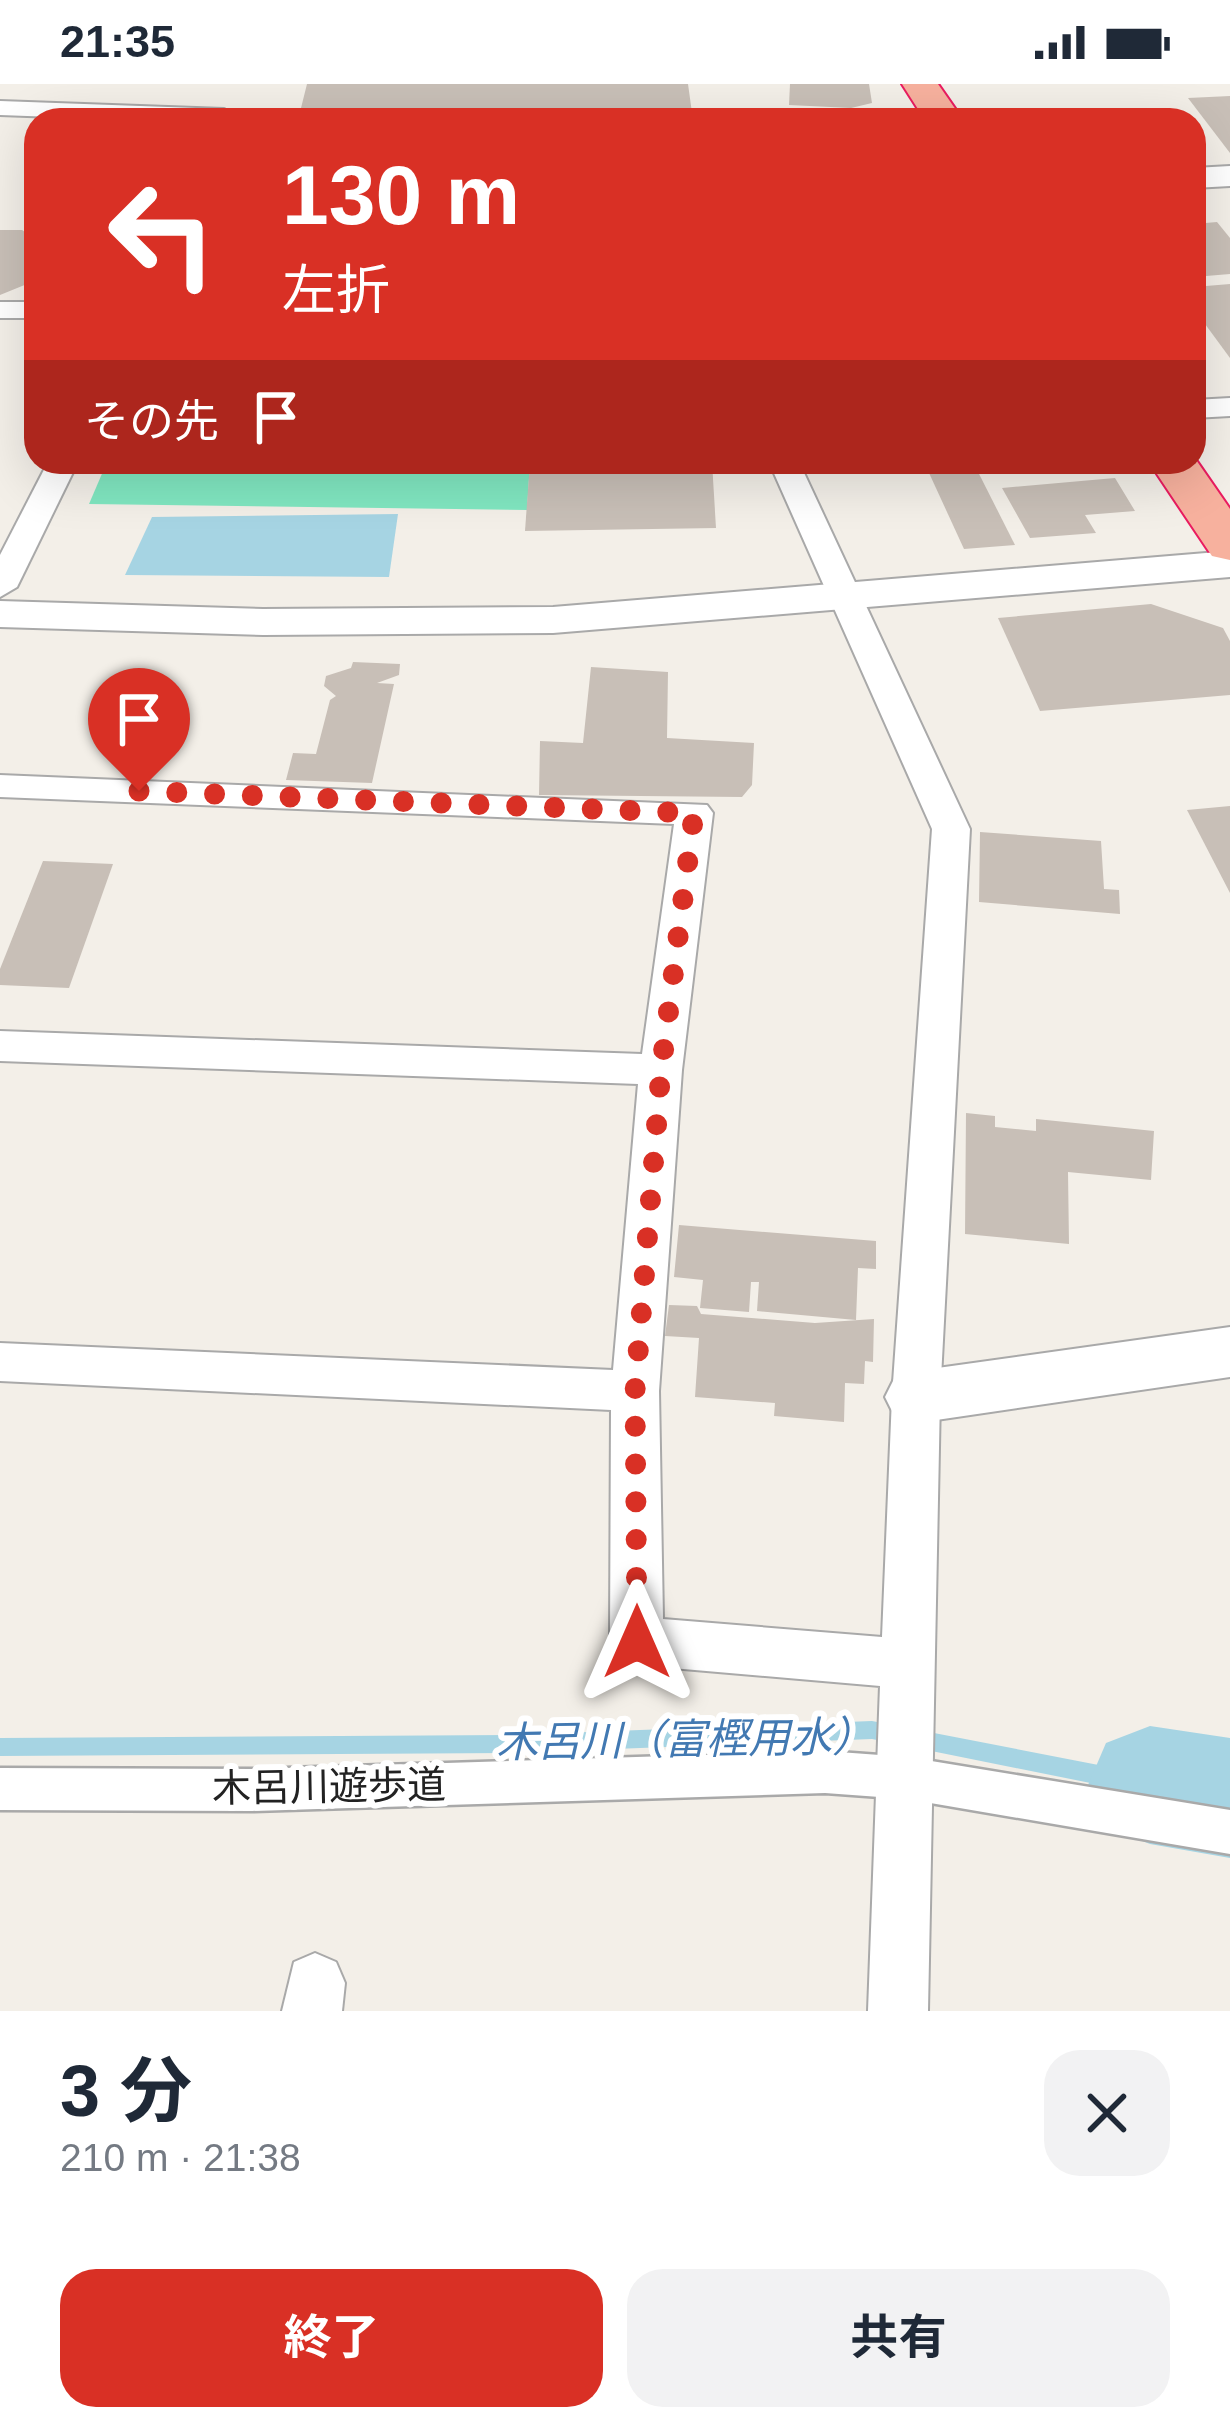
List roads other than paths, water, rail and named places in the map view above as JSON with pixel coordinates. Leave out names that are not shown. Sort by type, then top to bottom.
[{"type":"highway","points":[[1181,474],[1230,545]]},
{"type":"street","points":[[0,587],[57,474]]},
{"type":"street","points":[[789,474],[951,829],[916,1397],[910,1727],[898,2011]]},
{"type":"street","points":[[0,614],[263,622],[554,620],[1230,564]]},
{"type":"street","points":[[0,786],[694,813],[661,1070],[635,1391],[637,1642],[910,1727]]},
{"type":"street","points":[[0,1046],[661,1070]]},
{"type":"street","points":[[916,1397],[1230,1352]]},
{"type":"street","points":[[0,1362],[635,1391]]},
{"type":"street","name":"木呂川遊歩道","points":[[0,1789],[252,1790],[825,1772],[910,1727],[1230,1832]]},
{"type":"water","points":[[398,514],[389,577],[125,575],[152,517]]},
{"type":"waterway","name":"木呂川（富樫用水）","points":[[0,1747],[510,1744],[872,1730],[1150,1785]]},
{"type":"waterway","points":[[1150,1785],[1230,1798]]}]
